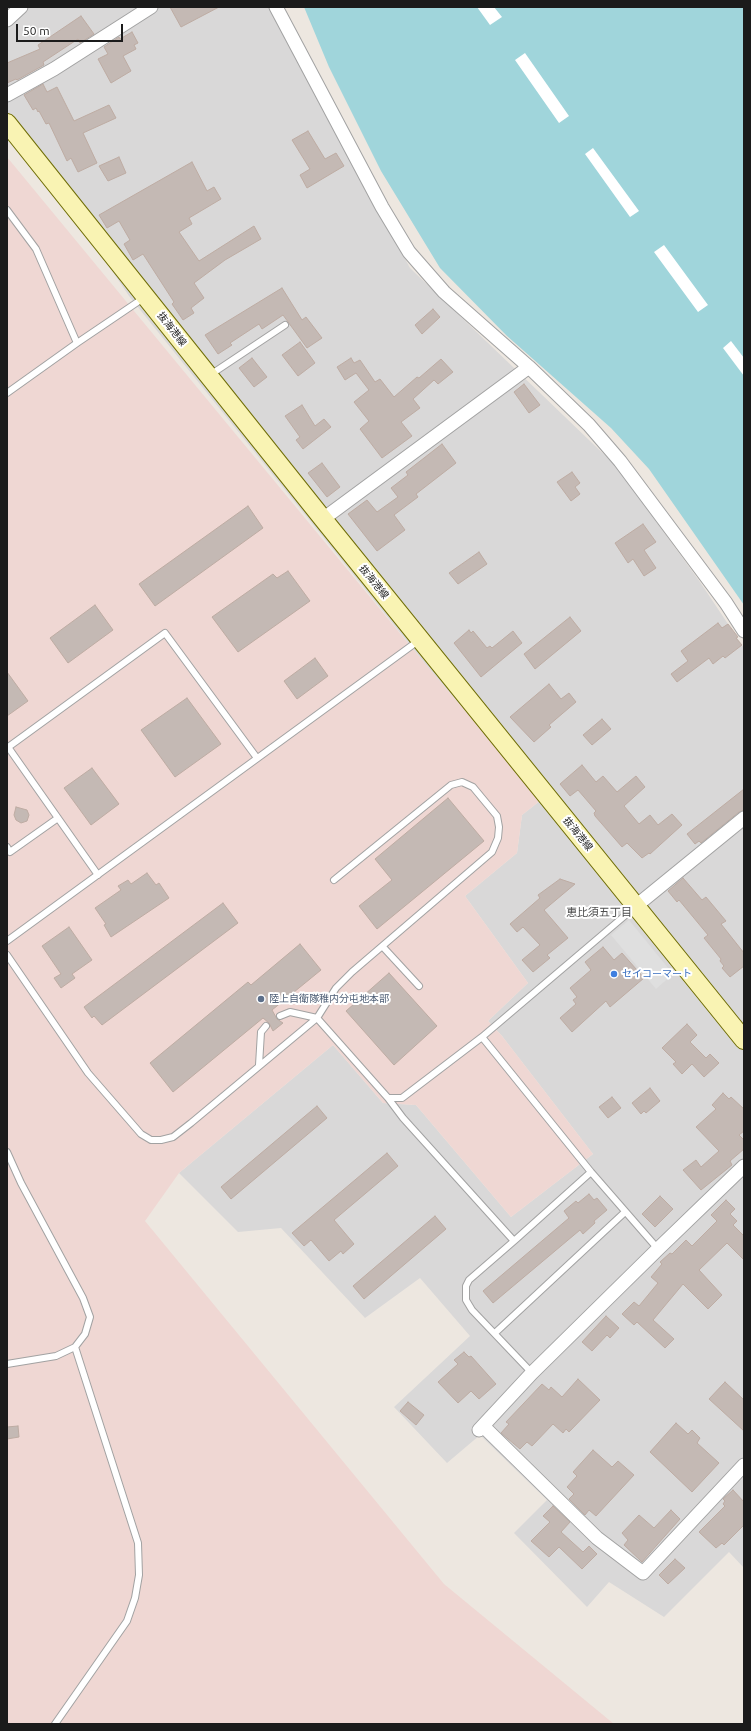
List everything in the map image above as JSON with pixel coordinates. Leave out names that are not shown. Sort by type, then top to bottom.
[{"type":"main road","name":"抜海港線","points":[[7,123],[323,519],[744,1040]]},
{"type":"street","points":[[7,20],[21,7]]},
{"type":"street","points":[[7,95],[54,69],[151,7]]},
{"type":"street","points":[[276,7],[382,207],[409,252],[444,292],[529,367],[589,425],[620,461],[726,602],[744,631]]},
{"type":"street","points":[[323,519],[529,367]]},
{"type":"street","points":[[636,906],[744,818]]},
{"type":"street","points":[[744,1166],[532,1373],[481,1428],[597,1538],[643,1573],[744,1465]]},
{"type":"lane","points":[[7,210],[36,249],[77,343]]},
{"type":"lane","points":[[7,393],[146,296]]},
{"type":"lane","points":[[209,376],[285,325]]},
{"type":"lane","points":[[98,875],[8,747],[165,633],[257,758]]},
{"type":"lane","points":[[7,941],[421,639]]},
{"type":"lane","points":[[7,955],[88,1073],[141,1134],[151,1140],[161,1140],[173,1137],[317,1018],[336,988],[383,947],[400,929],[492,852],[498,838],[499,827],[497,816],[473,787],[462,782],[451,785],[334,880]]},
{"type":"lane","points":[[7,847],[10,852],[58,818]]},
{"type":"lane","points":[[388,1098],[402,1098],[412,1092],[482,1037],[636,906]]},
{"type":"lane","points":[[383,947],[419,986]]},
{"type":"lane","points":[[280,1016],[290,1012],[317,1018],[388,1098],[403,1118],[514,1241]]},
{"type":"lane","points":[[259,1065],[261,1032],[266,1026]]},
{"type":"lane","points":[[482,1037],[591,1172],[658,1249]]},
{"type":"lane","points":[[7,1152],[21,1183],[83,1298],[90,1317],[85,1334],[75,1347],[56,1356],[7,1364]]},
{"type":"lane","points":[[532,1373],[472,1310],[466,1300],[466,1286],[469,1280],[591,1172]]},
{"type":"lane","points":[[495,1333],[625,1212]]},
{"type":"lane","points":[[55,1724],[127,1621],[135,1598],[139,1575],[138,1543],[75,1347]]},
{"type":"shaded area","points":[[7,7],[269,7],[410,268],[615,465],[700,582],[744,648],[744,1568],[729,1552],[664,1617],[609,1582],[587,1607],[514,1533],[547,1500],[480,1435],[447,1463],[394,1407],[470,1336],[420,1278],[365,1318],[281,1228],[238,1232],[179,1173],[333,1045],[383,1103],[416,1105],[511,1217],[593,1154],[502,1036],[488,1021],[528,983],[465,896],[517,853],[522,815],[541,800],[427,666],[129,296],[7,113]]},
{"type":"shaded area","points":[[7,157],[427,666],[541,800],[522,815],[517,853],[465,896],[528,983],[488,1021],[502,1036],[593,1154],[511,1217],[416,1105],[383,1103],[333,1045],[179,1173],[145,1221],[444,1584],[614,1724],[7,1724]]},
{"type":"shaded area","points":[[629,920],[673,974],[656,989],[611,935]]},
{"type":"water","points":[[304,7],[744,7],[744,605],[649,469],[611,428],[507,336],[440,268],[381,171],[329,67]]},
{"type":"pier","points":[[477,7],[494,7],[502,17],[490,25]]},
{"type":"pier","points":[[525,53],[569,116],[559,123],[515,60]]},
{"type":"pier","points":[[593,148],[639,211],[630,217],[585,154]]},
{"type":"pier","points":[[664,245],[708,305],[698,312],[654,252]]},
{"type":"pier","points":[[731,341],[744,358],[744,376],[723,348]]},
{"type":"building","points":[[170,7],[219,7],[181,27]]},
{"type":"building","points":[[81,16],[94,34],[80,43],[78,39],[43,62],[44,65],[17,80],[16,79],[7,83],[7,63],[40,49],[38,45]]},
{"type":"building","points":[[132,32],[138,43],[134,45],[136,49],[123,56],[131,71],[111,83],[98,59],[108,54],[104,47],[119,37],[120,39]]},
{"type":"building","points":[[43,84],[47,92],[57,87],[74,121],[109,105],[116,118],[83,133],[97,163],[78,172],[71,158],[67,161],[49,123],[46,124],[36,108],[33,110],[24,95]]},
{"type":"building","points":[[308,131],[325,159],[336,153],[344,166],[307,188],[300,175],[310,169],[292,140]]},
{"type":"building","points":[[119,157],[126,173],[108,181],[99,166]]},
{"type":"building","points":[[192,162],[207,191],[214,187],[221,199],[189,218],[192,224],[179,232],[199,261],[254,226],[261,239],[225,260],[194,283],[204,298],[191,308],[194,313],[183,320],[172,304],[174,302],[143,254],[133,260],[124,244],[130,240],[119,221],[107,228],[99,215]]},
{"type":"building","points":[[282,288],[302,320],[306,317],[322,338],[307,348],[283,315],[262,329],[259,324],[230,343],[232,345],[218,354],[205,335]]},
{"type":"building","points":[[433,309],[440,317],[422,334],[415,325]]},
{"type":"building","points":[[300,342],[315,363],[298,376],[282,355]]},
{"type":"building","points":[[252,358],[267,377],[254,387],[239,368]]},
{"type":"building","points":[[351,358],[354,363],[360,360],[375,382],[380,379],[394,397],[441,359],[453,372],[438,384],[434,380],[413,399],[420,408],[401,422],[412,436],[382,458],[360,429],[369,421],[354,402],[369,390],[356,373],[345,380],[337,367]]},
{"type":"building","points":[[524,384],[540,405],[529,413],[514,392]]},
{"type":"building","points":[[302,405],[315,426],[324,419],[331,427],[303,449],[296,440],[300,437],[285,416]]},
{"type":"building","points":[[442,444],[456,463],[416,494],[418,497],[394,515],[405,530],[377,551],[348,514],[367,500],[377,512],[398,497],[391,488],[408,475],[406,472]]},
{"type":"building","points":[[322,463],[340,487],[327,497],[308,473]]},
{"type":"building","points":[[572,472],[580,483],[575,487],[580,494],[571,501],[557,482]]},
{"type":"building","points":[[248,506],[263,528],[155,606],[139,584]]},
{"type":"building","points":[[643,524],[656,542],[644,550],[656,568],[644,576],[633,559],[628,563],[615,543]]},
{"type":"building","points":[[479,552],[487,564],[458,584],[449,573]]},
{"type":"building","points":[[288,571],[310,601],[238,652],[212,617],[273,574],[277,578]]},
{"type":"building","points":[[95,605],[113,630],[68,663],[50,638]]},
{"type":"building","points":[[570,617],[581,631],[535,669],[524,654]]},
{"type":"building","points":[[718,623],[722,628],[728,624],[742,645],[725,658],[723,656],[713,664],[709,658],[677,682],[671,674],[688,661],[681,651]]},
{"type":"building","points":[[469,630],[471,633],[473,631],[487,648],[490,646],[492,648],[513,631],[522,643],[481,677],[454,643]]},
{"type":"building","points":[[315,658],[328,676],[297,699],[284,681]]},
{"type":"building","points":[[7,672],[28,701],[7,716]]},
{"type":"building","points":[[549,684],[561,699],[569,693],[576,702],[549,725],[551,727],[534,742],[510,717]]},
{"type":"building","points":[[187,698],[221,744],[175,777],[141,730]]},
{"type":"building","points":[[602,719],[611,729],[592,745],[583,735]]},
{"type":"building","points":[[582,765],[596,782],[603,776],[617,792],[636,776],[645,787],[624,806],[639,824],[650,815],[658,825],[672,814],[682,825],[650,854],[649,853],[642,858],[627,843],[622,847],[595,816],[594,813],[596,811],[578,790],[570,796],[560,784]]},
{"type":"building","points":[[92,768],[119,804],[91,825],[64,788]]},
{"type":"building","points":[[744,789],[744,810],[739,812],[701,843],[699,841],[695,844],[687,834]]},
{"type":"building","points":[[448,798],[484,841],[377,929],[359,906],[392,880],[375,859]]},
{"type":"building","points":[[16,807],[27,810],[29,815],[27,821],[21,823],[16,820],[14,815]]},
{"type":"building","points":[[147,873],[156,885],[159,883],[169,898],[111,937],[104,925],[106,924],[95,908],[121,890],[118,886],[128,880],[131,884]]},
{"type":"building","points":[[683,878],[702,900],[706,897],[726,921],[721,924],[744,953],[744,966],[730,977],[722,968],[724,966],[720,961],[721,959],[704,938],[708,935],[679,900],[677,902],[668,891]]},
{"type":"building","points":[[560,879],[575,884],[544,910],[568,938],[547,955],[550,958],[533,972],[522,960],[540,945],[523,927],[517,932],[510,924],[540,898],[538,895]]},
{"type":"building","points":[[223,903],[238,923],[102,1025],[94,1016],[92,1018],[84,1007]]},
{"type":"building","points":[[69,927],[92,960],[72,974],[75,978],[61,988],[54,978],[61,974],[42,946]]},
{"type":"building","points":[[300,944],[321,970],[272,1010],[277,1019],[283,1023],[273,1031],[269,1023],[263,1018],[173,1092],[150,1063],[248,982],[251,985]]},
{"type":"building","points":[[603,947],[614,960],[622,953],[644,978],[610,1007],[606,1001],[572,1032],[560,1018],[576,1004],[573,1000],[577,997],[570,988],[591,970],[585,962]]},
{"type":"building","points":[[389,973],[437,1026],[394,1065],[346,1011]]},
{"type":"building","points":[[687,1024],[697,1035],[690,1042],[706,1058],[710,1054],[719,1063],[704,1077],[692,1064],[682,1074],[673,1064],[676,1062],[662,1048]]},
{"type":"building","points":[[650,1088],[660,1101],[646,1113],[644,1111],[641,1114],[632,1103]]},
{"type":"building","points":[[723,1093],[729,1099],[731,1097],[744,1109],[744,1131],[739,1135],[744,1140],[744,1149],[730,1161],[732,1165],[701,1190],[683,1170],[696,1160],[701,1167],[719,1151],[696,1127],[716,1109],[712,1105]]},
{"type":"building","points":[[612,1097],[621,1108],[608,1118],[599,1107]]},
{"type":"building","points":[[317,1106],[327,1118],[231,1199],[221,1187]]},
{"type":"building","points":[[387,1153],[398,1166],[334,1220],[354,1244],[343,1254],[341,1251],[329,1261],[311,1240],[304,1246],[292,1233]]},
{"type":"building","points":[[589,1194],[594,1200],[597,1198],[607,1210],[594,1221],[595,1223],[583,1234],[580,1230],[493,1303],[483,1291],[569,1218],[564,1211],[576,1201],[578,1203]]},
{"type":"building","points":[[660,1196],[673,1209],[655,1227],[642,1214]]},
{"type":"building","points":[[726,1200],[735,1209],[730,1214],[737,1221],[733,1225],[744,1236],[744,1260],[727,1243],[699,1270],[722,1295],[708,1309],[683,1284],[653,1320],[674,1339],[665,1348],[637,1322],[634,1325],[622,1314],[634,1302],[639,1306],[658,1283],[651,1277],[662,1264],[660,1262],[670,1253],[672,1254],[686,1240],[692,1246],[717,1221],[711,1215]]},
{"type":"building","points":[[435,1216],[446,1229],[364,1299],[353,1286]]},
{"type":"building","points":[[606,1316],[619,1328],[610,1338],[607,1335],[592,1351],[582,1342]]},
{"type":"building","points":[[464,1352],[469,1357],[471,1356],[496,1384],[479,1399],[471,1391],[458,1403],[438,1382],[458,1364],[454,1360]]},
{"type":"building","points":[[578,1379],[600,1400],[569,1432],[566,1429],[563,1433],[553,1424],[532,1446],[527,1442],[520,1449],[501,1433],[509,1424],[506,1422],[542,1384],[549,1390],[551,1387],[562,1397]]},
{"type":"building","points":[[725,1382],[744,1400],[744,1431],[709,1399]]},
{"type":"building","points":[[408,1402],[424,1415],[416,1425],[400,1411]]},
{"type":"building","points":[[676,1423],[688,1434],[692,1430],[700,1438],[697,1443],[719,1463],[692,1492],[650,1452]]},
{"type":"building","points":[[18,1426],[19,1437],[7,1439],[7,1427]]},
{"type":"building","points":[[593,1450],[612,1467],[618,1461],[634,1475],[596,1516],[589,1510],[585,1515],[569,1499],[574,1494],[567,1487],[577,1476],[573,1472]]},
{"type":"building","points":[[733,1490],[744,1502],[744,1525],[724,1545],[722,1543],[716,1548],[699,1532],[725,1506],[723,1504],[725,1501],[723,1499]]},
{"type":"building","points":[[553,1506],[570,1522],[561,1532],[583,1552],[589,1546],[597,1554],[582,1569],[559,1547],[549,1557],[531,1541],[550,1522],[543,1516]]},
{"type":"building","points":[[671,1510],[680,1519],[642,1562],[624,1545],[628,1540],[622,1533],[639,1515],[654,1528]]},
{"type":"building","points":[[675,1559],[685,1568],[668,1584],[659,1575]]},
{"type":"place","name":"セイコーマート","points":[[614,974]]},
{"type":"place","name":"陸上自衛隊稚内分屯地本部","points":[[261,999]]},
{"type":"district","name":"恵比須五丁目","points":[[599,912]]}]
